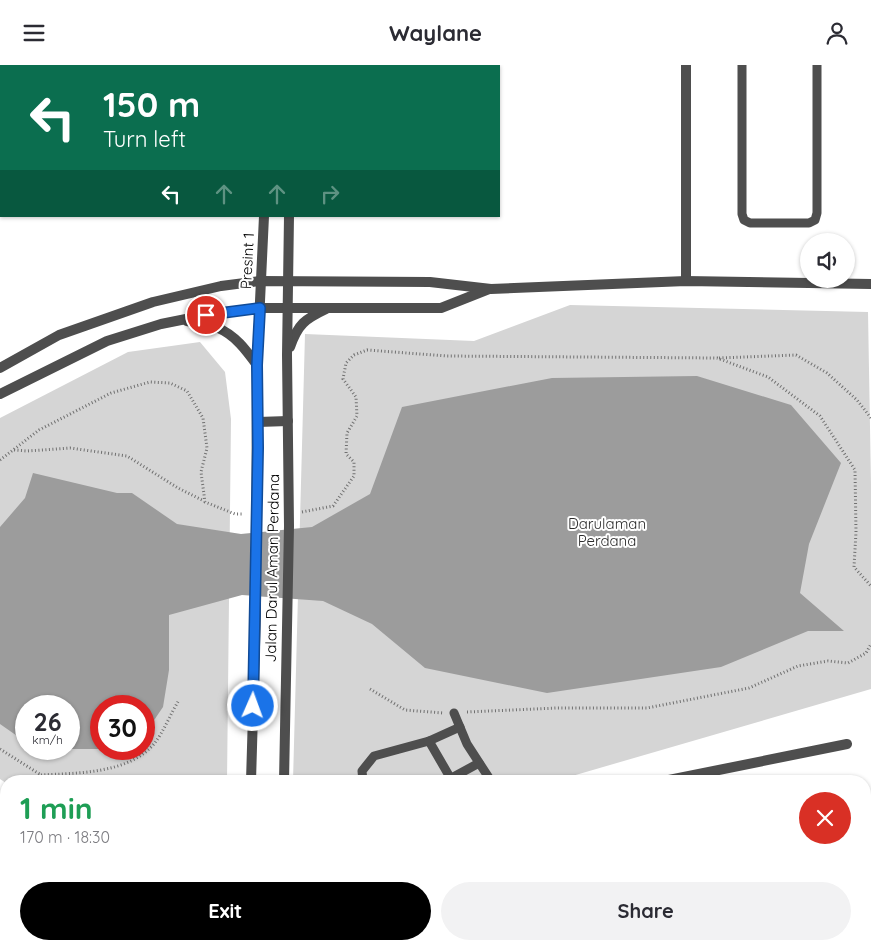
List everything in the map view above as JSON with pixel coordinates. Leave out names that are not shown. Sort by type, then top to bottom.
[{"type":"street","points":[[686,65],[686,281]]},
{"type":"street","name":"Presint 1","points":[[260,308],[264,217]]},
{"type":"street","points":[[288,308],[289,217]]},
{"type":"street","points":[[0,367],[59,335],[153,303],[221,286],[260,281],[430,282],[491,289],[686,281],[871,284]]},
{"type":"street","points":[[0,394],[106,341],[161,324],[206,315],[260,308],[440,308],[491,289]]},
{"type":"street","name":"Jalan Darul Aman Perdana","points":[[287,355],[300,324],[329,307]]},
{"type":"street","name":"Jalan Darul Aman Perdana","points":[[251,775],[256,613],[257,365],[260,308]]},
{"type":"street","name":"Jalan Darul Aman Perdana","points":[[284,775],[289,526],[288,308]]},
{"type":"street","points":[[182,320],[218,327],[235,338],[257,365]]},
{"type":"street","points":[[258,422],[288,421]]},
{"type":"street","points":[[694,775],[847,744]]},
{"type":"lane","points":[[742,65],[742,214],[744,220],[750,223],[809,223],[815,220],[817,213],[817,65]]},
{"type":"lane","points":[[454,713],[467,744],[487,775]]},
{"type":"lane","points":[[362,775],[362,771],[374,756],[429,741],[460,727]]},
{"type":"lane","points":[[429,741],[446,775]]},
{"type":"lane","points":[[458,775],[479,763]]},
{"type":"path","points":[[289,515],[333,506],[354,476],[354,462],[346,453],[347,433],[357,416],[356,397],[343,379],[346,363],[354,355],[367,350],[447,356],[717,358],[796,355],[827,373],[857,400],[871,418]]},
{"type":"path","points":[[717,358],[768,377],[820,417],[855,470],[856,531],[854,567],[871,587]]},
{"type":"path","points":[[0,460],[39,430],[110,393],[150,382],[170,383],[187,391],[203,418],[207,448],[201,472],[205,502]]},
{"type":"path","points":[[13,450],[70,448],[127,456],[178,488],[205,502],[235,514],[257,516]]},
{"type":"path","points":[[370,689],[405,709],[429,713],[557,708],[647,708],[749,688],[798,666],[828,661],[848,663],[866,653],[871,643]]},
{"type":"path","points":[[0,749],[41,775],[76,773],[115,766],[136,758],[154,744],[179,700]]},
{"type":"green space","name":"Darulaman Perdana","points":[[570,305],[868,312],[871,485],[871,689],[576,775],[293,775],[305,334],[474,341]]},
{"type":"green space","points":[[200,342],[225,372],[231,419],[227,775],[0,775],[0,418],[128,352]]},
{"type":"shaded area","points":[[697,376],[791,405],[841,463],[809,544],[800,593],[844,631],[808,631],[721,667],[547,693],[425,668],[372,624],[323,601],[242,595],[169,615],[169,670],[163,707],[155,719],[155,695],[90,695],[90,749],[80,749],[80,695],[15,695],[15,734],[0,724],[0,527],[25,498],[33,473],[117,493],[132,493],[177,524],[241,534],[312,527],[370,494],[402,407],[552,378]]},
{"type":"route","points":[[206,315],[260,308],[257,365],[258,448],[253,706]]}]
